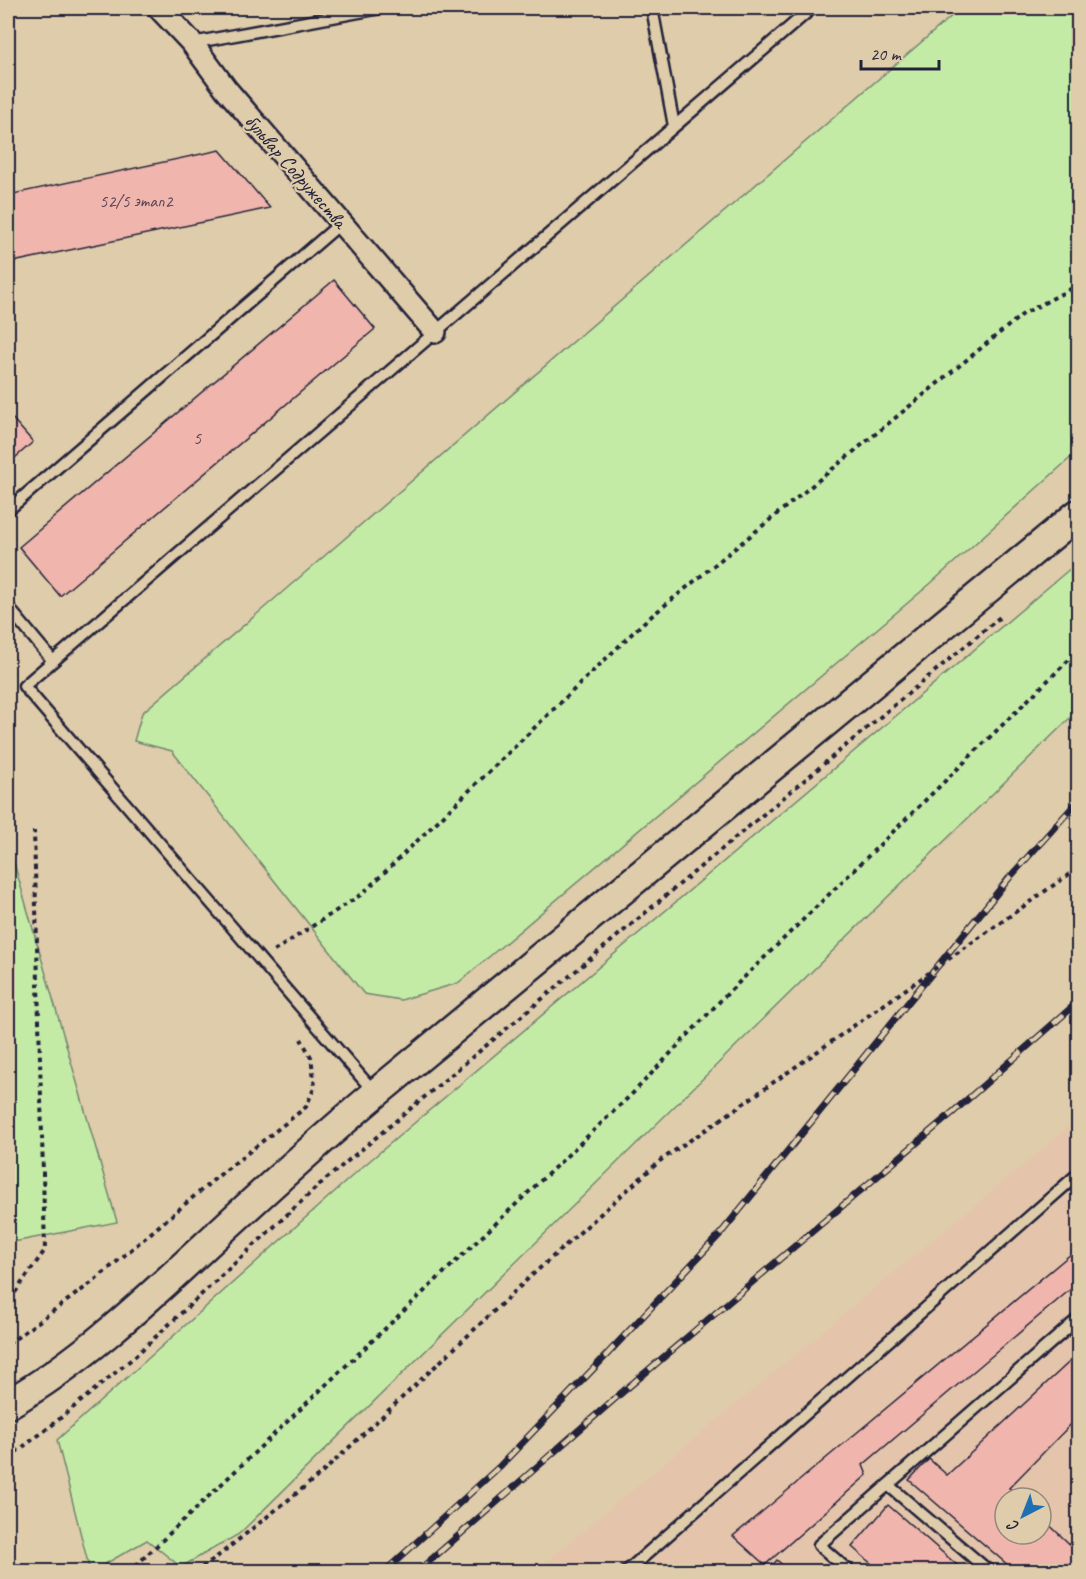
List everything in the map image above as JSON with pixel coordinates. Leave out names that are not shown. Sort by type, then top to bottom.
[{"type":"street","name":"бульвар Содружества","points":[[159,8],[192,43],[226,89],[435,332]]},
{"type":"street","points":[[8,1404],[45,1382],[155,1292],[298,1160],[375,1094],[1078,514]]},
{"type":"lane","points":[[192,43],[381,8]]},
{"type":"lane","points":[[652,8],[674,126]]},
{"type":"lane","points":[[375,1094],[24,686],[812,8]]},
{"type":"lane","points":[[8,510],[341,223]]},
{"type":"lane","points":[[8,607],[53,661]]},
{"type":"lane","points":[[626,1572],[1078,1174]]},
{"type":"lane","points":[[850,1572],[819,1545],[1078,1319]]},
{"type":"lane","points":[[888,1485],[990,1572]]},
{"type":"path","points":[[268,954],[362,894],[652,615],[1023,314],[1078,285]]},
{"type":"path","points":[[8,1458],[51,1426],[133,1358],[319,1185],[1005,613]]},
{"type":"path","points":[[129,1572],[633,1093],[724,997],[1078,651]]},
{"type":"path","points":[[8,1298],[14,1294],[45,1250],[34,831]]},
{"type":"path","points":[[194,1572],[208,1564],[322,1473],[530,1276],[661,1160],[1078,868]]},
{"type":"path","points":[[8,1344],[94,1281],[217,1177],[306,1107],[315,1086],[311,1057],[301,1037]]},
{"type":"shaded area","points":[[1078,1119],[1078,1571],[535,1571]]},
{"type":"green space","points":[[961,8],[1078,8],[1078,451],[930,584],[458,983],[401,1000],[364,994],[172,751],[134,741],[142,713]]},
{"type":"green space","points":[[1078,562],[1078,710],[239,1534],[181,1567],[147,1540],[90,1571],[57,1440],[360,1169]]},
{"type":"green space","points":[[8,842],[117,1222],[8,1243]]},
{"type":"building","points":[[220,150],[270,208],[8,263],[8,195]]},
{"type":"building","points":[[334,280],[375,329],[60,596],[19,547]]},
{"type":"building","points":[[11,417],[33,442],[8,464],[8,419]]},
{"type":"building","points":[[1078,1248],[1078,1283],[863,1465],[867,1475],[765,1565],[733,1536]]},
{"type":"building","points":[[1078,1354],[1078,1417],[1011,1486],[993,1486],[993,1546],[1053,1546],[1053,1528],[1078,1552],[1078,1572],[1016,1572],[909,1480],[929,1459],[947,1475]]},
{"type":"building","points":[[888,1505],[965,1572],[881,1572],[852,1547]]},
{"type":"building","points":[[777,1560],[790,1572],[766,1572]]},
{"type":"railway","points":[[384,1572],[500,1466],[721,1233],[1010,877],[1078,801]]},
{"type":"railway","points":[[417,1572],[619,1395],[952,1113],[1078,1002]]}]
